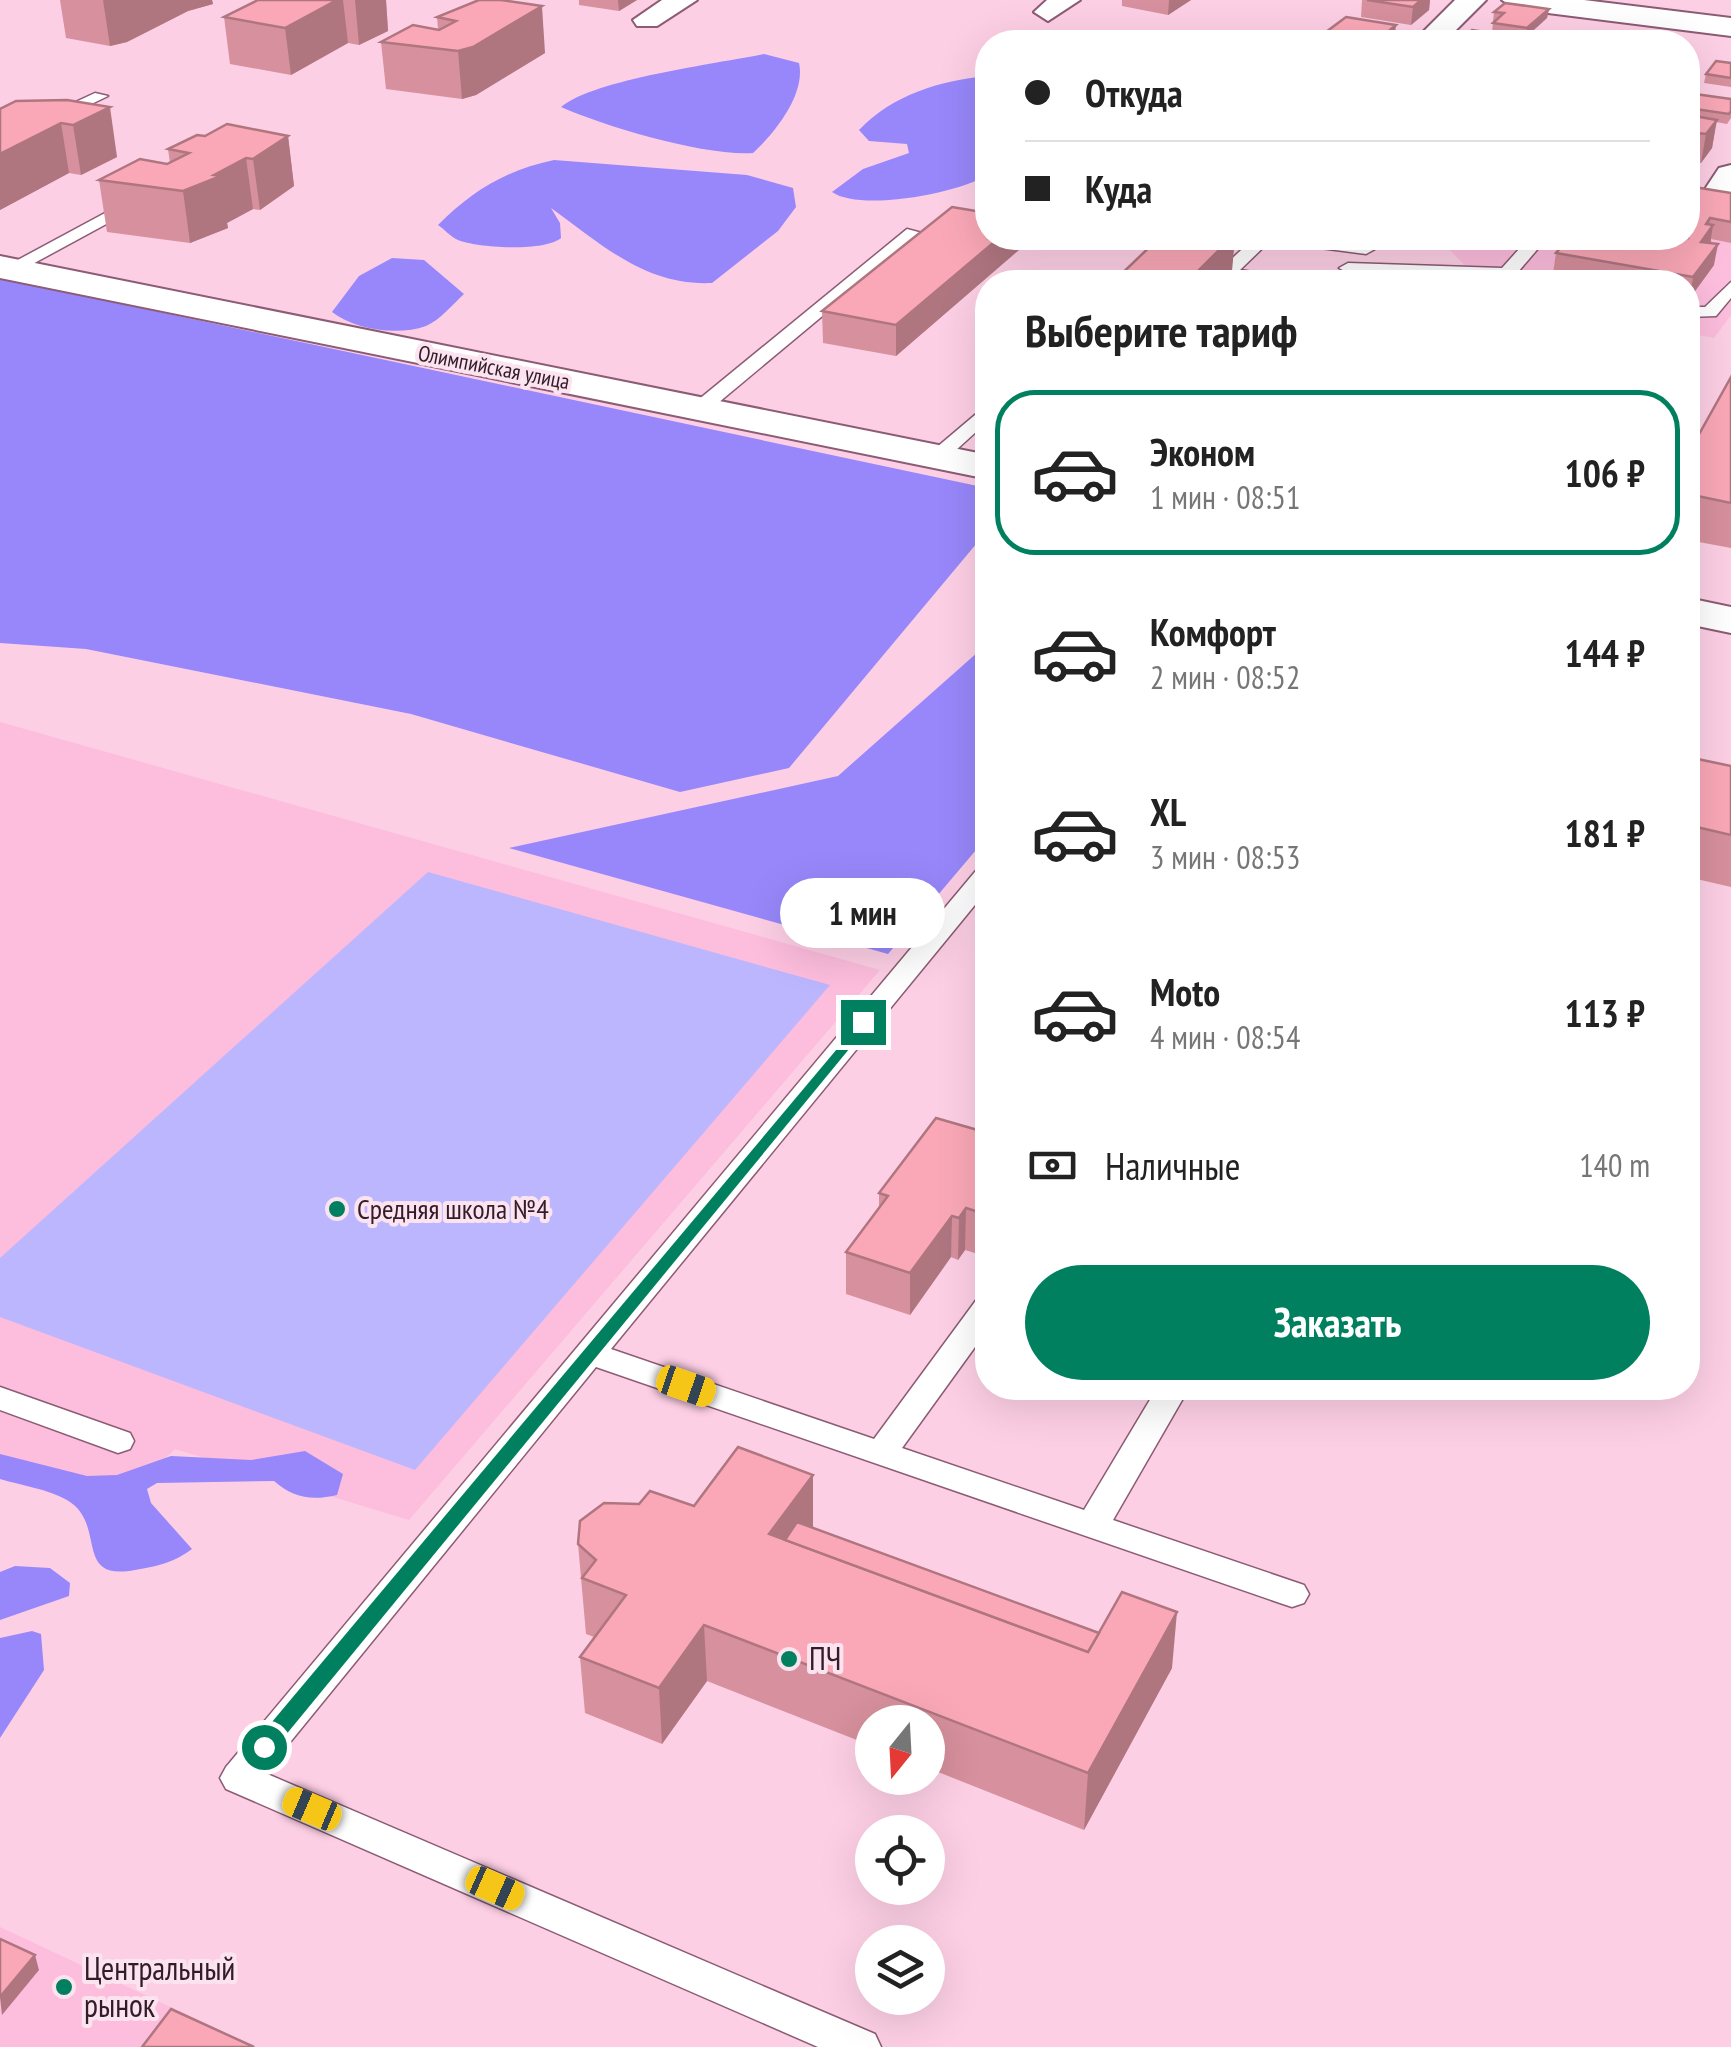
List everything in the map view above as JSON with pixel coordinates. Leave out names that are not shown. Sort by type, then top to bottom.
[{"type":"street","points":[[647,20],[682,0]]},
{"type":"street","points":[[1441,30],[1472,0]]},
{"type":"street","points":[[1516,0],[1731,27]]},
{"type":"street","name":"Олимпийская улица","points":[[5,268],[975,464]]},
{"type":"street","points":[[1700,614],[1731,620]]},
{"type":"lane","points":[[0,143],[100,96]]},
{"type":"lane","points":[[5,268],[150,196]]},
{"type":"lane","points":[[698,409],[913,232]]},
{"type":"lane","points":[[1229,270],[1251,250]]},
{"type":"lane","points":[[1346,270],[1364,250]]},
{"type":"lane","points":[[1178,266],[1205,270]]},
{"type":"lane","points":[[1700,312],[1710,312],[1731,287]]},
{"type":"lane","points":[[937,457],[975,422]]},
{"type":"lane","points":[[861,2047],[239,1778],[975,888]]},
{"type":"lane","points":[[882,1452],[975,1324]]},
{"type":"lane","points":[[588,1353],[1292,1594]]},
{"type":"lane","points":[[0,1398],[118,1441]]},
{"type":"lane","points":[[1092,1524],[1165,1400]]},
{"type":"shaded area","points":[[764,54],[799,63],[800,75],[787,112],[753,153],[708,150],[656,139],[561,107],[600,88]]},
{"type":"shaded area","points":[[975,78],[975,181],[933,194],[886,200],[846,198],[832,192],[863,169],[909,153],[907,144],[869,141],[859,130],[902,98]]},
{"type":"shaded area","points":[[554,160],[747,175],[793,188],[796,207],[778,231],[712,283],[666,278],[626,261],[551,208],[560,223],[561,238],[541,245],[495,247],[467,243],[438,225],[491,184]]},
{"type":"shaded area","points":[[1731,199],[1731,315],[1714,338],[1700,335],[1700,270],[1469,270],[1450,250],[1700,250],[1700,227]]},
{"type":"shaded area","points":[[392,258],[424,260],[464,294],[436,320],[415,329],[364,327],[332,312],[359,276]]},
{"type":"shaded area","points":[[0,278],[975,485],[975,545],[789,768],[680,792],[411,714],[86,649],[0,643]]},
{"type":"shaded area","points":[[975,655],[975,851],[888,954],[509,848],[838,776]]},
{"type":"shaded area","name":"Средняя школа №4","points":[[0,722],[880,970],[409,1520],[175,1449],[109,1510],[0,1478]]},
{"type":"shaded area","points":[[428,872],[830,985],[415,1470],[0,1317],[0,1258]]},
{"type":"shaded area","points":[[305,1451],[343,1474],[337,1495],[303,1497],[274,1481],[157,1483],[147,1489],[151,1503],[192,1549],[165,1563],[135,1570],[104,1568],[79,1510],[67,1500],[0,1479],[0,1454],[87,1476],[117,1475],[171,1456],[251,1460]]},
{"type":"shaded area","points":[[15,1566],[50,1568],[70,1583],[69,1596],[0,1620],[0,1572]]},
{"type":"shaded area","points":[[32,1631],[41,1634],[44,1670],[0,1738],[0,1638]]},
{"type":"shaded area","name":"Центральный рынок","points":[[0,1927],[256,2047],[0,2047]]},
{"type":"building","points":[[258,0],[337,0],[285,28],[224,17]]},
{"type":"building","points":[[479,0],[542,6],[473,47],[458,51],[381,42],[413,25],[439,30],[456,21],[437,17]]},
{"type":"building","points":[[1367,0],[1421,0],[1413,7]]},
{"type":"building","points":[[1505,3],[1549,9],[1527,28],[1493,23],[1504,13],[1494,12]]},
{"type":"building","points":[[1346,17],[1396,25],[1390,30],[1329,30]]},
{"type":"building","points":[[1716,61],[1731,63],[1731,78],[1706,74]]},
{"type":"building","points":[[1700,95],[1731,99],[1729,114],[1700,110]]},
{"type":"building","points":[[67,100],[110,107],[73,125],[61,123],[0,154],[0,109],[16,101]]},
{"type":"building","points":[[1700,117],[1717,120],[1706,134],[1700,133]]},
{"type":"building","points":[[227,124],[288,136],[253,159],[246,158],[214,175],[221,176],[183,191],[99,180],[140,159],[167,164],[189,153],[168,149]]},
{"type":"building","points":[[1700,188],[1731,193],[1731,222],[1710,218],[1706,224],[1713,225],[1701,242],[1718,244],[1698,270],[1653,270],[1556,253],[1700,250]]},
{"type":"building","points":[[952,207],[975,211],[975,250],[985,250],[896,325],[822,311]]},
{"type":"building","points":[[1146,250],[1219,250],[1199,270],[1126,270]]},
{"type":"building","points":[[1731,377],[1731,503],[1700,497],[1700,433]]},
{"type":"building","points":[[1700,760],[1731,766],[1731,835],[1700,828]]},
{"type":"building","points":[[936,1118],[975,1129],[975,1211],[966,1208],[959,1218],[952,1216],[910,1273],[846,1252],[888,1196],[879,1193]]},
{"type":"building","points":[[738,1447],[813,1475],[769,1534],[1088,1652],[1122,1592],[1177,1612],[1088,1773],[945,1718],[945,1705],[912,1705],[704,1625],[659,1688],[580,1657],[626,1595],[582,1578],[596,1560],[578,1544],[580,1521],[604,1503],[639,1504],[650,1491],[694,1506]]},
{"type":"building","points":[[797,1522],[1099,1633],[1088,1652],[785,1540]]},
{"type":"building","points":[[0,1939],[35,1955],[0,1997]]},
{"type":"building","points":[[171,2009],[254,2047],[142,2047]]},
{"type":"place","name":"Средняя школа №4","points":[[337,1209]]},
{"type":"place","name":"ПЧ","points":[[789,1659]]},
{"type":"place","name":"Центральный рынок","points":[[64,1987]]},
{"type":"route","points":[[264,1747],[863,1022]]}]
